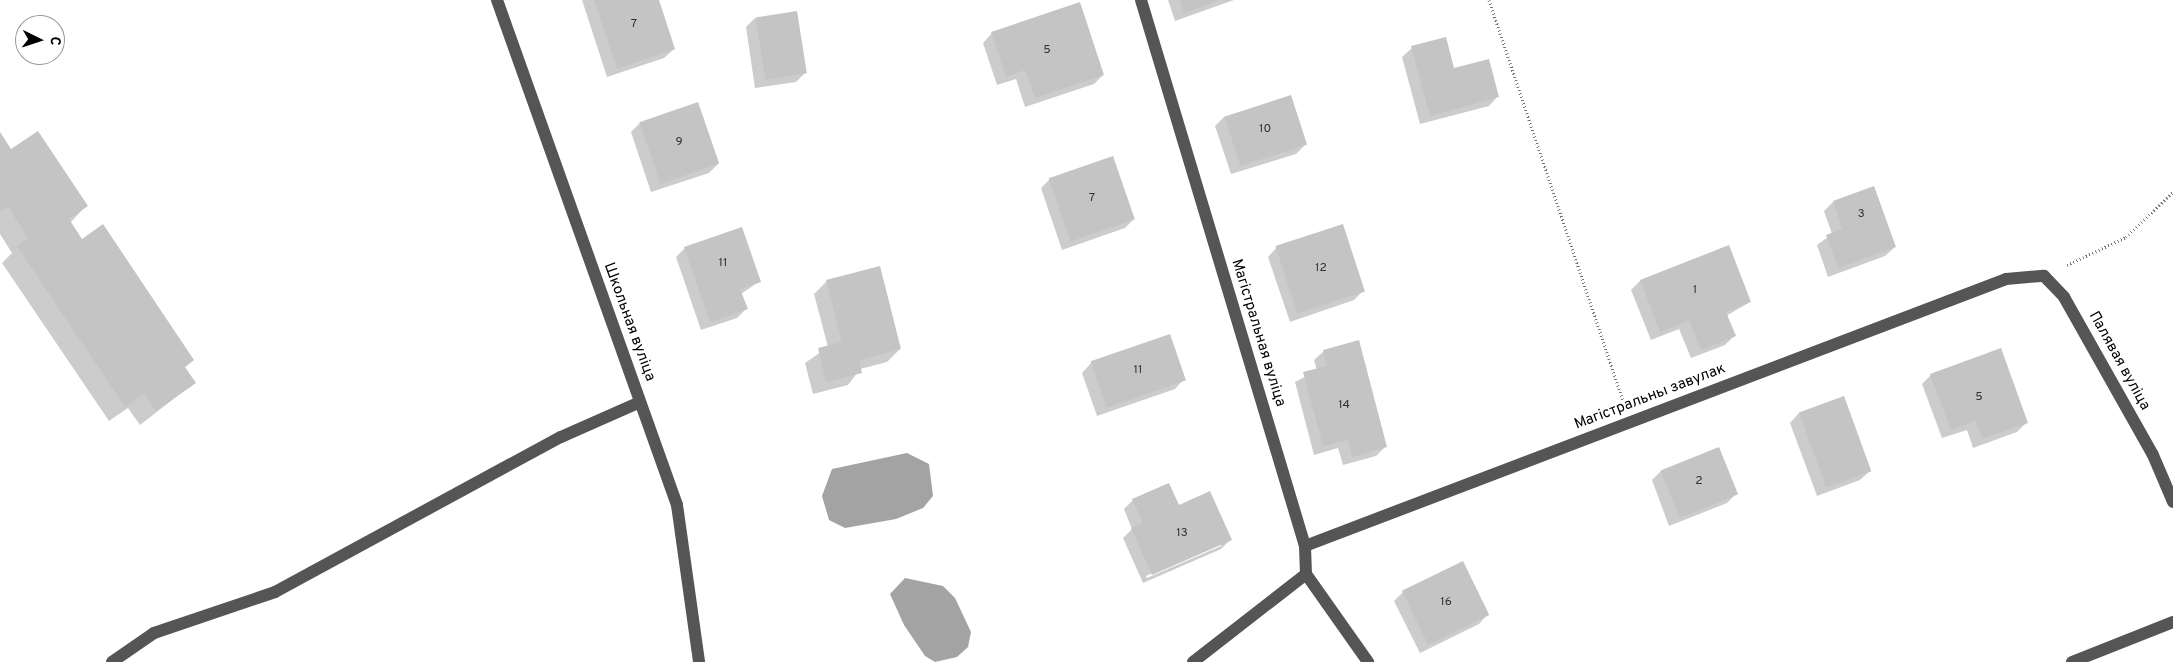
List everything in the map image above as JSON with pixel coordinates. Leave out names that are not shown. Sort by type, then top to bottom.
[{"type":"street","name":"Школьная вуліца","points":[[497,0],[677,506],[699,662]]},
{"type":"street","name":"Магістральная вуліца","points":[[1141,0],[1305,546],[1306,574]]},
{"type":"street","name":"Магістральны завулак","points":[[1305,546],[2006,279],[2044,276]]},
{"type":"street","name":"Палявая вуліца","points":[[2044,276],[2064,297],[2153,455],[2173,502]]},
{"type":"street","points":[[112,662],[154,633],[275,592],[561,437],[640,402]]},
{"type":"street","points":[[1193,662],[1306,574],[1368,662]]},
{"type":"street","points":[[2072,662],[2173,622]]},
{"type":"path","points":[[1489,0],[1630,422]]},
{"type":"path","points":[[2044,276],[2126,237],[2173,192]]},
{"type":"shaded area","points":[[907,453],[929,464],[933,496],[923,508],[896,519],[845,528],[829,520],[822,496],[832,469]]},
{"type":"shaded area","points":[[905,578],[943,586],[955,598],[971,632],[968,647],[957,657],[935,662],[925,656],[904,625],[890,594]]},
{"type":"building","points":[[594,0],[659,0],[675,49],[617,69]]},
{"type":"building","points":[[1180,0],[1219,0],[1184,13]]},
{"type":"building","points":[[1080,2],[1104,75],[1035,98],[1025,70],[1006,77],[991,32]]},
{"type":"building","points":[[797,11],[807,73],[765,80],[756,18]]},
{"type":"building","points":[[1446,37],[1454,68],[1489,59],[1499,97],[1430,116],[1411,46]]},
{"type":"building","points":[[1291,95],[1307,144],[1240,166],[1224,117]]},
{"type":"building","points":[[698,102],[719,163],[661,184],[639,122]]},
{"type":"building","points":[[38,131],[88,206],[69,219],[82,239],[103,224],[194,360],[185,367],[196,383],[156,411],[144,394],[125,407],[17,246],[28,238],[8,207],[0,212],[0,132],[11,149]]},
{"type":"building","points":[[1113,156],[1135,219],[1071,241],[1049,178]]},
{"type":"building","points":[[1874,186],[1896,247],[1838,268],[1826,235],[1842,229],[1833,201]]},
{"type":"building","points":[[1343,224],[1365,292],[1297,313],[1275,246]]},
{"type":"building","points":[[742,227],[761,282],[740,289],[748,309],[710,322],[684,247]]},
{"type":"building","points":[[1729,245],[1751,302],[1726,312],[1736,336],[1701,350],[1689,320],[1660,332],[1640,280]]},
{"type":"building","points":[[880,266],[901,349],[859,360],[862,373],[826,382],[818,348],[842,342],[826,280]]},
{"type":"building","points":[[1170,334],[1186,380],[1107,408],[1091,361]]},
{"type":"building","points":[[1359,340],[1387,447],[1352,457],[1348,440],[1323,446],[1303,372],[1327,366],[1323,350]]},
{"type":"building","points":[[2001,348],[2028,423],[1982,439],[1976,421],[1951,430],[1930,374]]},
{"type":"building","points":[[1844,396],[1871,471],[1826,488],[1799,412]]},
{"type":"building","points":[[1719,447],[1738,494],[1680,518],[1661,471]]},
{"type":"building","points":[[1169,483],[1179,505],[1210,491],[1232,540],[1152,575],[1131,528],[1143,523],[1132,499]]},
{"type":"building","points":[[1463,561],[1489,615],[1428,645],[1402,591]]}]
